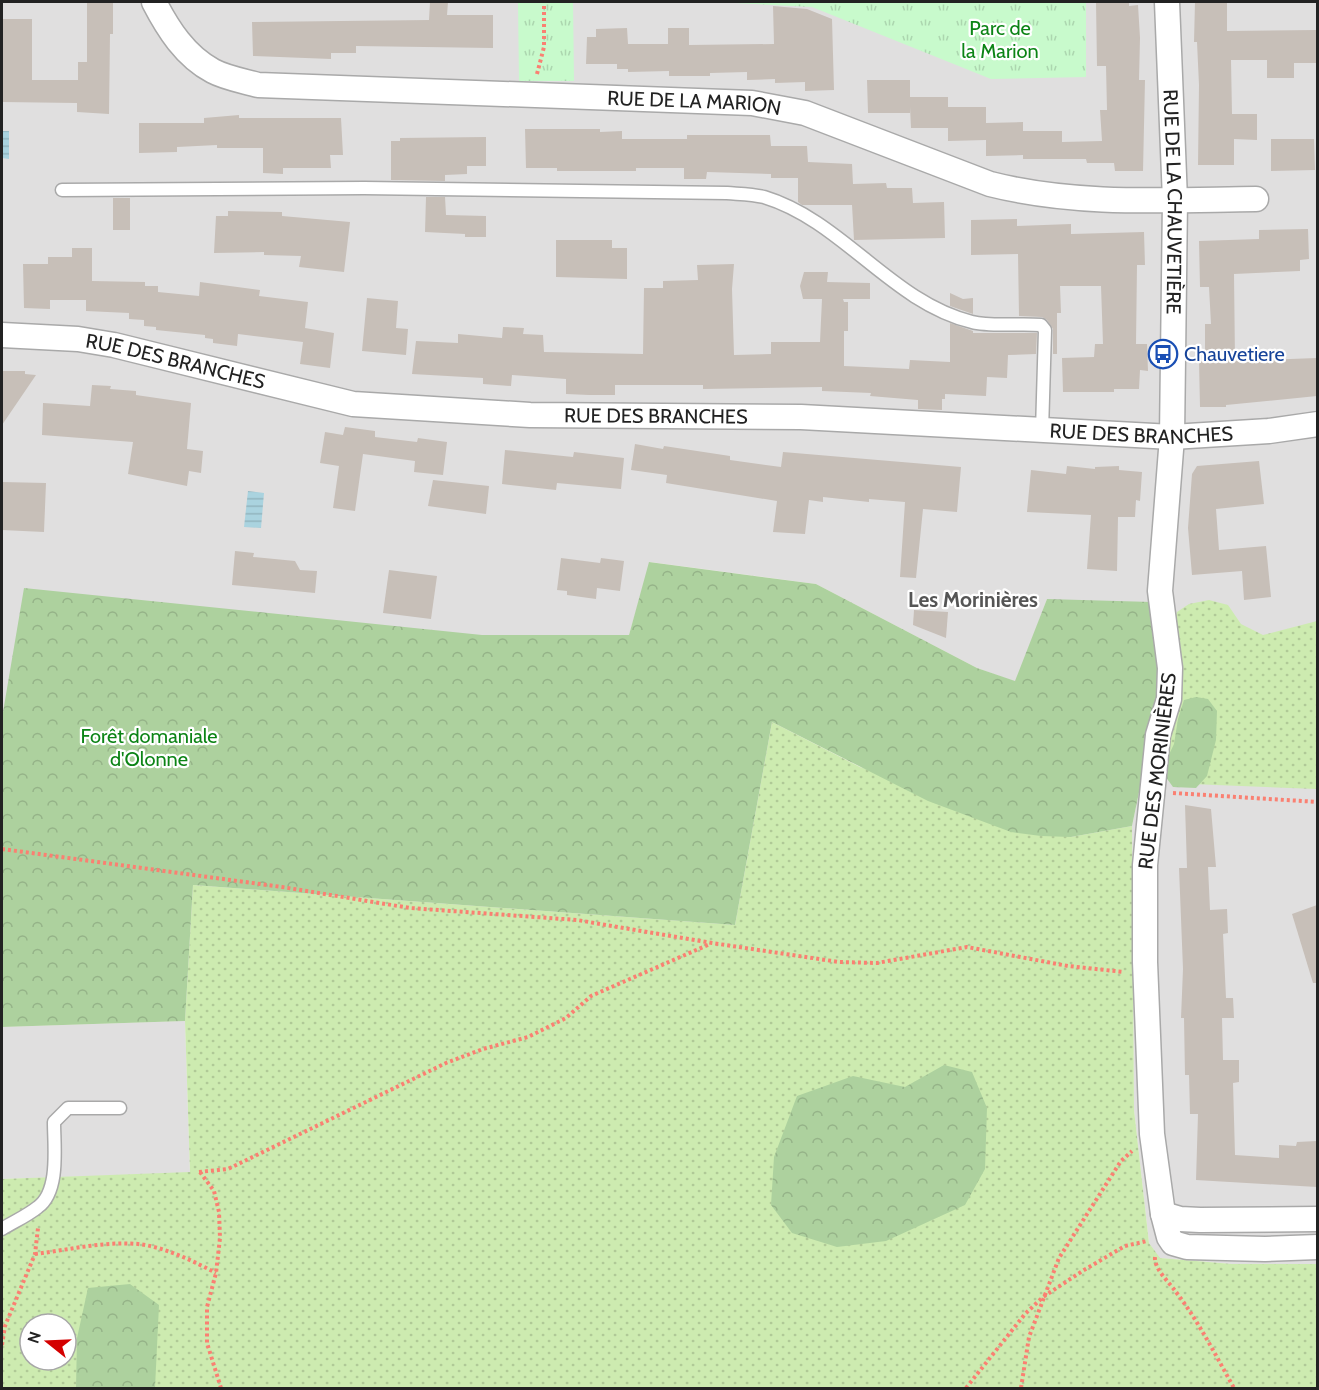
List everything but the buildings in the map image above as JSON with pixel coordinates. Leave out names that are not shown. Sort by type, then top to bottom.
[{"type":"street","name":"RUE DE LA MARION","points":[[154,2],[165,24],[186,51],[214,72],[258,85],[752,103],[805,113],[990,184],[1017,191],[1070,199],[1256,199]]},
{"type":"street","name":"RUE DE LA CHAUVETIÈRE","points":[[1167,2],[1175,200],[1172,437]]},
{"type":"street","name":"RUE DES BRANCHES","points":[[2,335],[78,339],[114,345],[353,404],[530,415],[801,417],[1172,437],[1269,431],[1317,424]]},
{"type":"street","name":"RUE DES MORINIÈRES","points":[[1172,437],[1160,591],[1170,668],[1169,699],[1158,735],[1145,865],[1146,974],[1152,1134],[1163,1214],[1169,1238],[1179,1245],[1265,1250],[1317,1247]]},
{"type":"street","points":[[1163,1214],[1180,1219],[1200,1220],[1317,1219]]},
{"type":"lane","points":[[62,190],[364,188],[761,196],[813,219],[915,297],[954,316],[973,323],[1041,325],[1045,330],[1042,431]]},
{"type":"lane","points":[[2,1229],[40,1206],[51,1190],[54,1167],[54,1122],[68,1108],[120,1108]]},
{"type":"path","points":[[532,95],[544,47],[543,2]]},
{"type":"path","points":[[1152,792],[1317,802]]},
{"type":"path","points":[[2,849],[282,887],[410,908],[577,920],[839,962],[877,963],[968,947],[1068,966],[1146,974]]},
{"type":"path","points":[[221,1389],[207,1343],[207,1307],[216,1274],[220,1238],[219,1212],[214,1191],[199,1172],[228,1169],[446,1063],[483,1049],[528,1037],[566,1018],[591,996],[712,943]]},
{"type":"path","points":[[1021,1389],[1029,1337],[1059,1258],[1121,1161],[1134,1150]]},
{"type":"path","points":[[2,1344],[5,1326],[35,1254],[40,1206]]},
{"type":"path","points":[[966,1389],[1025,1314],[1043,1297],[1125,1246],[1152,1240]]},
{"type":"path","points":[[35,1254],[139,1244],[186,1257],[216,1274]]},
{"type":"path","points":[[1155,1254],[1154,1260],[1158,1269],[1186,1305],[1234,1389]]},
{"type":"shaded area","points":[[2,2],[1317,2],[1317,1264],[1232,1264],[1159,1258],[1149,1243],[1134,1110],[1132,826],[1158,701],[1047,599],[1016,682],[977,668],[816,584],[650,562],[629,635],[482,635],[2,718]]},
{"type":"shaded area","points":[[185,1021],[190,1173],[2,1179],[2,1027]]},
{"type":"green space","points":[[518,2],[573,2],[574,81],[519,81]]},
{"type":"green space","name":"Parc de la Marion","points":[[716,2],[1086,2],[1086,77],[991,79],[812,7]]},
{"type":"green space","name":"Forêt domaniale d'Olonne","points":[[649,562],[816,584],[977,668],[1015,681],[1047,599],[1152,602],[1162,640],[1158,701],[1132,826],[1071,837],[1011,832],[928,801],[772,722],[735,925],[193,885],[185,1021],[2,1027],[2,718],[24,588],[482,635],[629,635]]},
{"type":"green space","points":[[1209,600],[1228,605],[1241,624],[1263,635],[1317,621],[1317,789],[1191,784],[1174,774],[1166,751],[1171,631],[1177,612],[1189,604]]},
{"type":"green space","points":[[1196,697],[1208,699],[1217,711],[1216,740],[1207,776],[1196,788],[1173,787],[1165,776],[1165,763],[1174,744],[1184,700]]},
{"type":"green space","points":[[772,722],[860,767],[1071,837],[1132,826],[1134,1110],[1149,1243],[1160,1258],[1232,1264],[1317,1264],[1317,1388],[2,1388],[2,1179],[190,1172],[185,1021],[193,885],[735,925]]},
{"type":"green space","points":[[944,1065],[972,1072],[987,1108],[985,1169],[965,1205],[886,1241],[837,1247],[792,1233],[771,1205],[774,1157],[797,1096],[853,1076],[905,1087]]},
{"type":"green space","points":[[130,1284],[159,1305],[155,1388],[76,1388],[78,1333],[88,1288]]},
{"type":"water","points":[[2,131],[9,131],[9,159],[2,158]]},
{"type":"water","points":[[248,491],[264,493],[261,528],[244,527]]},
{"type":"place","name":"Chauvetiere","points":[[1163,354]]},
{"type":"district","name":"Les Morinières","points":[[973,599]]}]
